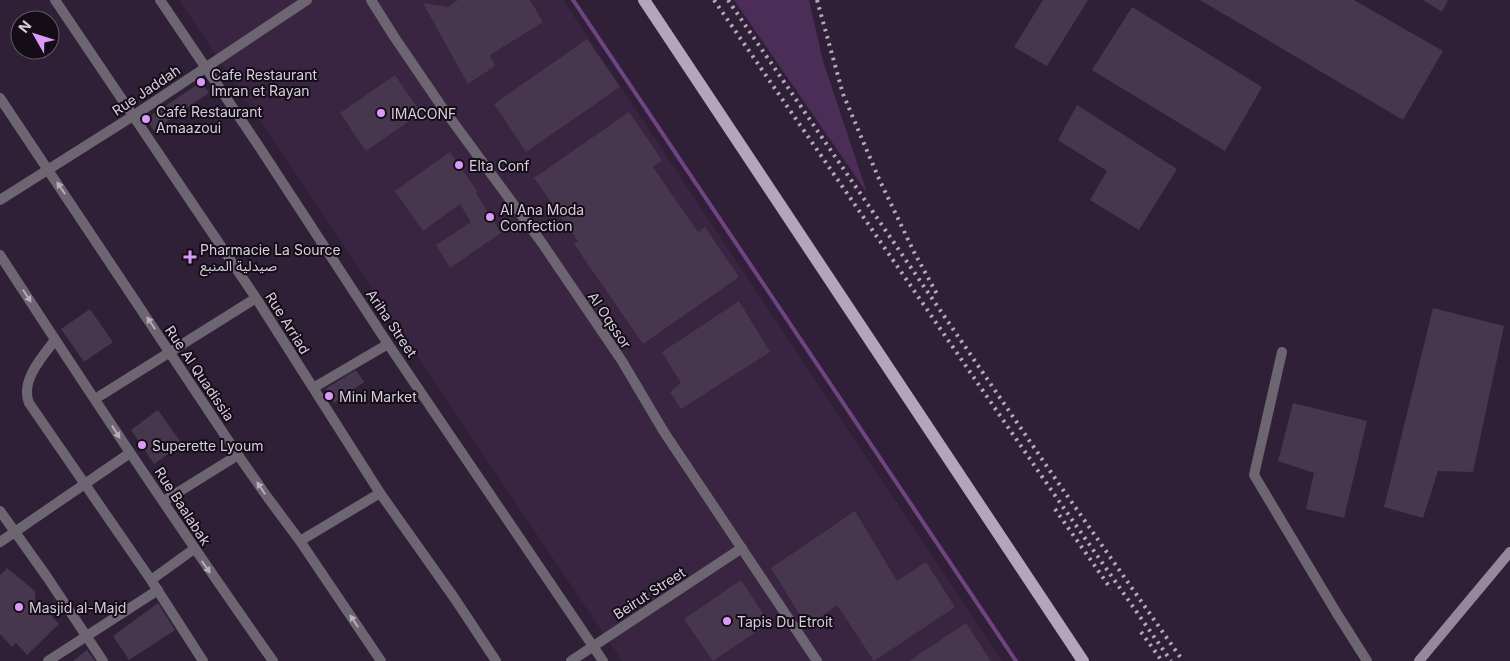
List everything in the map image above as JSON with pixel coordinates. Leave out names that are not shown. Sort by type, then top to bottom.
[{"type":"main road","points":[[644,0],[1083,661]]},
{"type":"street","name":"Rue Arriad","points":[[55,0],[256,298],[380,494],[455,599],[496,661]]},
{"type":"street","name":"Ariha Street","points":[[160,0],[263,152],[388,344],[603,661]]},
{"type":"street","name":"Rue Jaddah","points":[[0,200],[134,116],[307,0]]},
{"type":"street","name":"Al Oqssor","points":[[371,0],[442,107],[542,244],[616,353],[664,432],[817,661]]},
{"type":"street","name":"Rue Al Quadissia","points":[[0,98],[238,455],[300,541],[381,661]]},
{"type":"street","name":"Rue Baalabak","points":[[0,256],[194,549],[273,661]]},
{"type":"street","points":[[95,398],[256,298]]},
{"type":"street","points":[[55,340],[32,374],[26,388],[27,397],[158,590],[203,661]]},
{"type":"street","points":[[313,388],[388,344]]},
{"type":"street","points":[[1282,352],[1254,475],[1367,661]]},
{"type":"street","points":[[0,542],[130,453]]},
{"type":"street","points":[[164,501],[238,455]]},
{"type":"street","points":[[300,541],[380,494]]},
{"type":"street","points":[[0,511],[103,661]]},
{"type":"street","name":"Beirut Street","points":[[571,661],[742,548]]},
{"type":"street","points":[[151,580],[194,549]]},
{"type":"street","points":[[1418,661],[1510,552]]},
{"type":"street","points":[[48,661],[158,590]]},
{"type":"shaded area","points":[[179,0],[563,0],[1002,661],[622,661]]},
{"type":"shaded area","points":[[734,0],[809,0],[823,61],[867,193]]},
{"type":"building","points":[[458,0],[530,0],[543,22],[490,55],[495,66],[468,84],[423,3],[448,7]]},
{"type":"building","points":[[1043,0],[1088,0],[1047,66],[1014,47]]},
{"type":"building","points":[[1200,0],[1354,0],[1443,51],[1403,120]]},
{"type":"building","points":[[1423,0],[1448,0],[1442,12]]},
{"type":"building","points":[[1132,7],[1262,87],[1225,151],[1092,70]]},
{"type":"building","points":[[587,39],[620,87],[526,152],[494,104]]},
{"type":"building","name":"IMACONF","points":[[395,75],[421,113],[366,151],[340,113]]},
{"type":"building","points":[[201,82],[209,93],[166,122],[168,126],[156,134],[146,119]]},
{"type":"building","points":[[1077,105],[1177,169],[1139,230],[1090,200],[1107,171],[1058,140]]},
{"type":"building","points":[[629,112],[662,160],[653,167],[698,232],[705,227],[739,277],[643,344],[574,244],[578,241],[534,178]]},
{"type":"building","points":[[450,152],[478,192],[476,193],[501,233],[450,268],[436,245],[471,222],[460,204],[423,231],[395,191]]},
{"type":"building","points":[[739,301],[770,352],[681,409],[670,392],[681,383],[662,352]]},
{"type":"building","points":[[1433,308],[1504,326],[1473,472],[1438,471],[1423,518],[1384,507]]},
{"type":"building","points":[[90,309],[113,342],[84,362],[61,329]]},
{"type":"building","points":[[356,370],[364,382],[334,403],[325,389]]},
{"type":"building","points":[[1293,403],[1367,421],[1344,518],[1306,509],[1314,473],[1278,461]]},
{"type":"building","points":[[158,410],[182,444],[154,464],[131,430]]},
{"type":"building","points":[[855,511],[897,581],[926,562],[955,607],[874,661],[837,605],[807,627],[771,568]]},
{"type":"building","name":"Masjid al-Majd","points":[[7,568],[35,591],[35,604],[45,615],[49,613],[59,624],[27,655],[16,643],[12,647],[0,634],[0,575]]},
{"type":"building","name":"Tapis Du Etroit","points":[[741,580],[769,623],[713,661],[684,619]]},
{"type":"building","points":[[158,603],[175,630],[129,660],[113,636]]},
{"type":"building","points":[[966,623],[991,661],[909,661]]},
{"type":"building","points":[[87,650],[95,661],[73,661]]},
{"type":"waterway","points":[[573,0],[1016,661]]},
{"type":"railway","points":[[714,0],[1171,661]]},
{"type":"railway","points":[[728,0],[1059,484],[1183,661]]},
{"type":"railway","points":[[817,0],[843,94],[879,179],[914,252],[938,296]]},
{"type":"railway","points":[[1055,509],[1111,589]]},
{"type":"railway","points":[[1141,632],[1162,661]]},
{"type":"place","name":"Cafe Restaurant Imran et Rayan","points":[[201,82]]},
{"type":"place","name":"IMACONF","points":[[381,113]]},
{"type":"place","name":"Café Restaurant Amaazoui","points":[[146,119]]},
{"type":"place","name":"Elta Conf","points":[[459,165]]},
{"type":"place","name":"Al Ana Moda Confection","points":[[490,217]]},
{"type":"place","name":"Pharmacie La Source صيدلية المنبع","points":[[190,257]]},
{"type":"place","name":"Mini Market","points":[[329,396]]},
{"type":"place","name":"Superette Lyoum","points":[[142,445]]},
{"type":"place","name":"Masjid al-Majd","points":[[19,607]]},
{"type":"place","name":"Tapis Du Etroit","points":[[727,621]]}]
